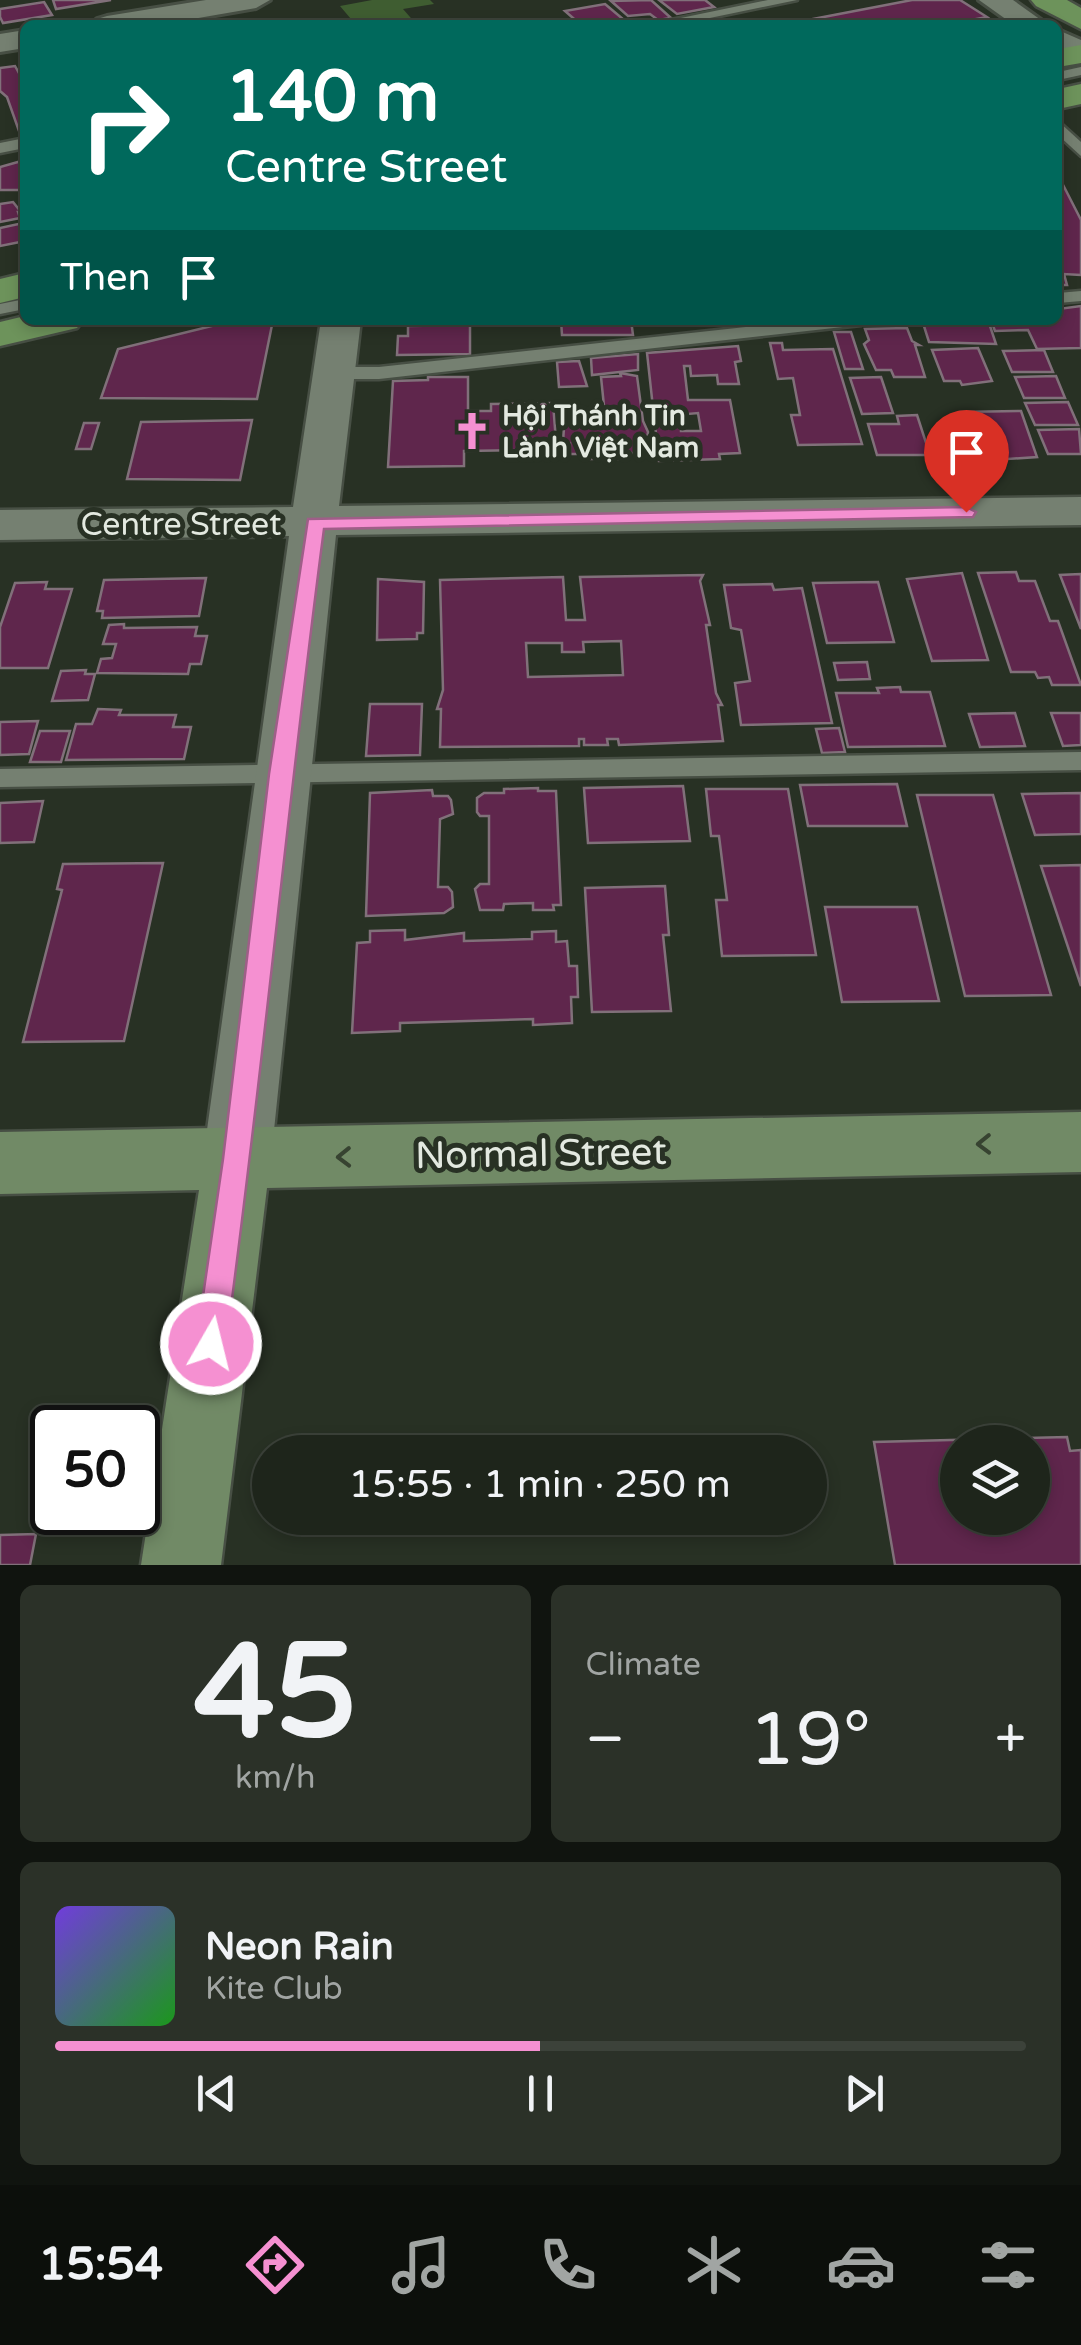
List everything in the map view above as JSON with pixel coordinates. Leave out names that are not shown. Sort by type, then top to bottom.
[{"type":"main road","points":[[1046,0],[1081,20]]},
{"type":"main road","points":[[0,334],[40,325]]},
{"type":"main road","name":"Normal Street","points":[[0,1163],[1081,1142]]},
{"type":"main road","points":[[181,1565],[237,1159]]},
{"type":"street","points":[[170,20],[207,17],[256,0]]},
{"type":"street","points":[[993,0],[1026,20]]},
{"type":"street","points":[[237,1159],[280,774],[340,325]]},
{"type":"street","name":"Centre Street","points":[[0,525],[1081,510]]},
{"type":"lane","points":[[693,20],[790,0]]},
{"type":"lane","points":[[731,11],[743,20]]},
{"type":"lane","points":[[1062,130],[1081,151]]},
{"type":"lane","points":[[334,373],[379,373],[815,325]]},
{"type":"lane","points":[[0,778],[1081,760]]},
{"type":"green space","points":[[372,0],[430,0],[434,4],[403,9],[413,20],[352,20],[340,6]]},
{"type":"building","points":[[53,0],[111,0],[56,9]]},
{"type":"building","points":[[651,0],[671,18],[658,20],[650,14],[628,16],[611,1]]},
{"type":"building","points":[[659,0],[705,0],[714,7],[677,14]]},
{"type":"building","points":[[912,0],[960,0],[987,17],[971,20],[808,20]]},
{"type":"building","points":[[44,2],[52,15],[3,23],[0,9]]},
{"type":"building","points":[[605,4],[624,20],[575,20],[565,11]]},
{"type":"building","points":[[15,66],[20,73],[20,131],[7,97],[0,91],[0,68]]},
{"type":"building","points":[[20,161],[20,190],[0,190],[0,167]]},
{"type":"building","points":[[1062,183],[1081,220],[1081,275],[1064,274],[1067,285],[1062,285]]},
{"type":"building","points":[[13,202],[20,218],[0,222],[0,204]]},
{"type":"building","points":[[20,224],[20,242],[0,246],[0,228]]},
{"type":"building","points":[[1081,306],[1081,348],[1037,349],[1028,330],[995,331],[993,325],[1062,325],[1062,308]]},
{"type":"building","points":[[216,325],[272,325],[257,399],[101,398],[118,349]]},
{"type":"building","points":[[470,325],[470,354],[397,355],[398,336],[408,336],[408,326]]},
{"type":"building","points":[[561,325],[632,325],[633,335],[562,335]]},
{"type":"building","points":[[924,325],[990,325],[996,344],[929,342]]},
{"type":"building","points":[[907,328],[912,341],[919,345],[915,345],[925,377],[894,377],[891,370],[876,370],[864,344],[869,340],[865,329]]},
{"type":"building","points":[[834,332],[851,332],[863,369],[845,369]]},
{"type":"building","points":[[770,343],[782,343],[783,350],[833,349],[862,444],[798,445],[791,415],[800,415],[793,378],[778,379]]},
{"type":"building","points":[[738,346],[741,361],[735,362],[739,384],[718,384],[717,375],[691,376],[690,366],[684,366],[688,400],[730,400],[740,453],[719,454],[720,459],[659,461],[655,425],[681,425],[681,431],[701,431],[698,413],[654,417],[647,353]]},
{"type":"building","points":[[978,348],[992,381],[962,385],[960,381],[944,381],[932,350]]},
{"type":"building","points":[[1044,350],[1053,372],[1012,372],[1003,351]]},
{"type":"building","points":[[638,354],[638,370],[592,375],[591,358]]},
{"type":"building","points":[[579,361],[587,386],[559,387],[557,362]]},
{"type":"building","points":[[620,373],[637,376],[648,432],[645,453],[626,453],[627,459],[590,459],[589,454],[570,454],[570,443],[563,442],[565,413],[588,413],[595,406],[604,406],[601,377],[621,376]]},
{"type":"building","points":[[1056,376],[1065,398],[1024,398],[1015,377]]},
{"type":"building","name":"Hội Thánh Tin Lành Việt Nam","points":[[468,377],[468,411],[491,411],[491,404],[553,403],[557,454],[464,451],[464,466],[388,467],[393,381]]},
{"type":"building","points":[[881,377],[893,413],[862,414],[850,378]]},
{"type":"building","points":[[1068,402],[1078,425],[1035,425],[1025,403]]},
{"type":"building","points":[[1021,411],[1037,457],[993,460],[991,456],[976,454],[961,412]]},
{"type":"building","points":[[917,415],[930,455],[877,455],[868,424],[899,424],[897,416]]},
{"type":"building","points":[[252,420],[240,480],[127,479],[141,422]]},
{"type":"building","points":[[84,423],[99,423],[91,449],[76,449]]},
{"type":"building","points":[[1079,429],[1081,454],[1048,454],[1038,430]]},
{"type":"building","points":[[1016,572],[1019,581],[1035,581],[1050,621],[1058,621],[1081,685],[1052,685],[1049,677],[1038,678],[1035,672],[1011,672],[978,573]]},
{"type":"building","points":[[962,573],[988,660],[932,661],[907,579]]},
{"type":"building","points":[[1081,574],[1081,629],[1060,575]]},
{"type":"building","points":[[703,575],[700,581],[710,625],[706,625],[716,693],[722,705],[718,705],[723,741],[619,745],[618,739],[607,739],[608,745],[584,745],[584,739],[579,739],[579,746],[440,747],[440,580],[563,577],[566,620],[585,620],[580,577]],"holes":[[[621,641],[623,675],[528,677],[526,643],[562,643],[562,652],[584,652],[583,642]]]},
{"type":"building","points":[[206,578],[199,616],[102,618],[103,611],[97,611],[104,580]]},
{"type":"building","points":[[378,579],[424,582],[423,633],[417,633],[417,639],[377,640]]},
{"type":"building","points":[[47,582],[45,589],[72,589],[48,668],[0,668],[0,627],[15,583]]},
{"type":"building","points":[[878,582],[894,642],[827,643],[813,583]]},
{"type":"building","points":[[772,584],[774,590],[802,588],[832,723],[741,725],[735,683],[750,681],[741,630],[731,628],[724,585]]},
{"type":"building","points":[[124,624],[124,628],[197,627],[195,636],[207,636],[201,664],[190,664],[188,674],[97,673],[101,659],[112,658],[116,644],[103,644],[109,625]]},
{"type":"building","points":[[867,662],[870,679],[838,680],[834,663]]},
{"type":"building","points":[[86,670],[85,674],[95,674],[88,700],[52,701],[61,671]]},
{"type":"building","points":[[900,687],[901,692],[930,692],[945,746],[848,747],[836,693],[879,693],[877,688]]},
{"type":"building","points":[[370,704],[422,704],[420,755],[366,756]]},
{"type":"building","points":[[98,709],[121,710],[119,715],[176,715],[173,727],[191,727],[184,759],[66,760],[76,724],[92,724]]},
{"type":"building","points":[[1015,713],[1025,746],[980,747],[969,714]]},
{"type":"building","points":[[1051,713],[1081,713],[1081,745],[1063,746]]},
{"type":"building","points":[[38,721],[29,754],[0,755],[0,722]]},
{"type":"building","points":[[839,728],[845,752],[822,753],[816,729]]},
{"type":"building","points":[[40,731],[70,731],[61,762],[30,762]]},
{"type":"building","points":[[897,784],[907,826],[808,826],[800,785]]},
{"type":"building","points":[[683,786],[690,841],[588,843],[584,788]]},
{"type":"building","points":[[504,789],[556,791],[561,905],[553,905],[554,910],[533,910],[533,903],[504,904],[503,910],[480,910],[475,889],[480,884],[489,884],[489,816],[477,812],[477,798],[484,793],[504,793]]},
{"type":"building","points":[[706,789],[788,789],[816,955],[722,956],[716,900],[727,900],[719,836],[711,836]]},
{"type":"building","points":[[432,790],[433,796],[448,796],[451,800],[453,814],[440,819],[438,887],[448,887],[452,892],[453,907],[444,913],[366,916],[370,793]]},
{"type":"building","points":[[1081,793],[1081,834],[1035,835],[1022,794]]},
{"type":"building","points":[[917,795],[993,795],[1051,995],[965,996]]},
{"type":"building","points":[[43,801],[34,842],[0,843],[0,803]]},
{"type":"building","points":[[163,863],[124,1041],[23,1042],[62,890],[57,889],[63,864]]},
{"type":"building","points":[[1081,865],[1081,986],[1041,866]]},
{"type":"building","points":[[665,886],[669,935],[663,935],[671,1011],[592,1012],[585,888]]},
{"type":"building","points":[[825,907],[917,907],[939,1001],[842,1002]]},
{"type":"building","points":[[405,930],[405,940],[464,933],[464,941],[532,939],[532,932],[556,931],[556,942],[567,941],[569,966],[577,966],[578,997],[571,997],[572,1023],[533,1025],[533,1019],[400,1023],[400,1031],[352,1033],[357,943],[370,942],[370,931]]},
{"type":"building","points":[[1050,1437],[1067,1437],[1070,1451],[1081,1450],[1081,1565],[895,1565],[874,1442],[940,1440],[940,1535],[1050,1535]]},
{"type":"building","points":[[0,1535],[36,1535],[30,1565],[0,1565]]},
{"type":"place","name":"Hội Thánh Tin Lành Việt Nam","points":[[472,431]]},
{"type":"route","points":[[211,1344],[237,1159],[280,774],[315,523],[966,512]]}]
